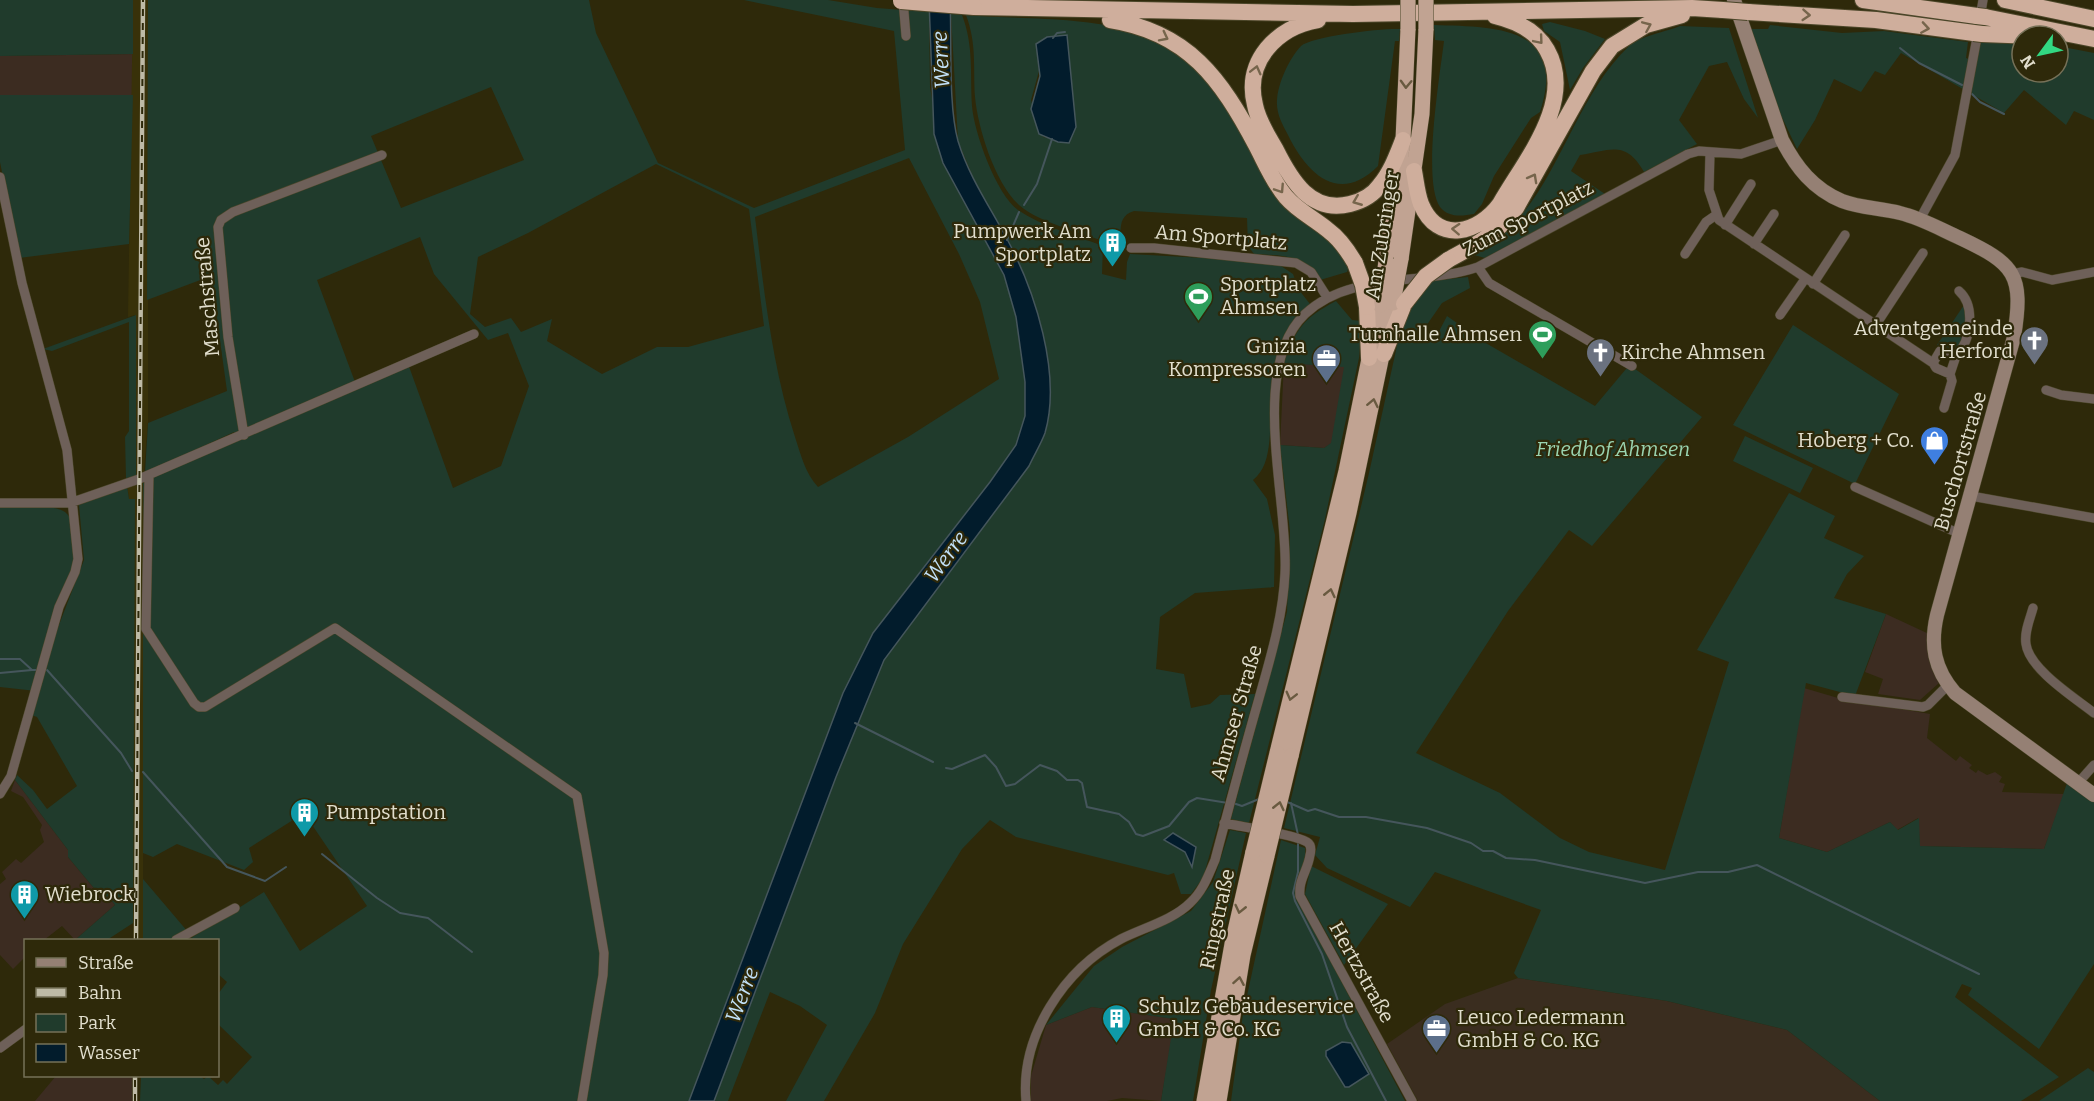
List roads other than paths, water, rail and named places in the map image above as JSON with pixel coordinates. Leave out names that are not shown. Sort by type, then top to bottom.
[{"type":"highway","points":[[899,0],[974,7],[1068,11],[1353,14],[1692,8],[1729,5],[1748,12],[1979,25],[2092,38]]},
{"type":"highway","name":"Am Zubringer","points":[[1394,260],[1403,140],[1408,0]]},
{"type":"highway","name":"Am Zubringer","points":[[1386,305],[1414,171],[1422,114],[1426,0]]},
{"type":"highway","points":[[1863,0],[2010,30]]},
{"type":"highway","points":[[2005,0],[2094,19]]},
{"type":"highway","points":[[2061,0],[2094,14]]},
{"type":"highway","points":[[1284,754],[1317,650],[1386,305],[1448,260],[1480,244],[1501,227],[1516,208],[1593,71],[1612,46],[1646,25],[1670,17],[1729,5]]},
{"type":"highway","points":[[1068,11],[1081,16],[1135,24],[1187,50],[1207,68],[1228,94],[1286,197],[1330,231],[1355,263],[1363,285],[1386,305]]},
{"type":"highway","points":[[1414,171],[1420,201],[1434,221],[1443,228],[1454,230],[1469,230],[1480,225],[1500,204],[1549,118],[1555,102],[1557,74],[1544,44],[1532,32],[1509,20],[1467,11]]},
{"type":"highway","points":[[1353,14],[1305,22],[1279,35],[1267,47],[1255,70],[1253,88],[1254,104],[1261,122],[1290,179],[1312,200],[1327,205],[1342,206],[1368,196],[1389,172],[1403,140]]},
{"type":"highway","points":[[2070,37],[2092,38]]},
{"type":"highway","points":[[1260,854],[1284,754],[1305,640],[1377,356],[1386,305]]},
{"type":"highway","name":"Ringstraße","points":[[1204,1101],[1232,944],[1260,854]]},
{"type":"highway","name":"Ringstraße","points":[[1219,1101],[1260,854]]},
{"type":"main road","points":[[1729,5],[1782,140],[1802,172],[1827,193],[1842,201],[1920,219],[1993,253],[2002,260],[2012,274]]},
{"type":"main road","name":"Buschortstraße","points":[[2012,274],[2018,298],[2014,337],[1934,630],[1937,663],[1948,685],[1965,700],[2094,795]]},
{"type":"street","points":[[899,0],[906,36]]},
{"type":"street","points":[[1920,219],[1955,155],[1983,0]]},
{"type":"street","name":"Zum Sportplatz","points":[[1282,613],[1286,542],[1275,433],[1279,360],[1283,346],[1297,322],[1327,297],[1352,288],[1452,274],[1478,267],[1688,154],[1750,153],[1782,140]]},
{"type":"street","points":[[1710,153],[1709,190],[1716,215],[1725,225],[1933,363],[1936,368],[1950,374]]},
{"type":"street","name":"Maschstraße","points":[[244,435],[228,337],[218,227],[220,220],[382,155]]},
{"type":"street","points":[[0,177],[22,283],[67,450],[70,503],[77,542],[75,572],[59,607],[12,776],[0,794]]},
{"type":"street","points":[[1725,225],[1751,184]]},
{"type":"street","points":[[1754,244],[1774,214]]},
{"type":"street","points":[[1684,254],[1706,222],[1716,215]]},
{"type":"street","points":[[1780,315],[1845,235]]},
{"type":"street","name":"Am Sportplatz","points":[[1131,248],[1154,248],[1296,263],[1311,272],[1327,297]]},
{"type":"street","points":[[1875,326],[1923,253]]},
{"type":"street","points":[[1478,267],[1489,283],[1632,366]]},
{"type":"street","points":[[2012,274],[2022,272],[2052,280],[2094,272]]},
{"type":"street","points":[[1944,408],[1952,381],[1950,374],[1970,320],[1967,301],[1959,291]]},
{"type":"street","points":[[0,503],[70,503],[149,476],[474,334]]},
{"type":"street","points":[[1933,363],[1940,351],[1956,356]]},
{"type":"street","points":[[2046,390],[2061,395],[2094,399]]},
{"type":"street","points":[[149,476],[146,629],[194,703],[205,707],[335,628],[577,796],[604,953],[603,975],[582,1101]]},
{"type":"street","points":[[1855,487],[1960,534]]},
{"type":"street","points":[[1971,496],[2094,518]]},
{"type":"street","points":[[2033,608],[2025,637],[2029,654],[2039,667],[2094,713]]},
{"type":"street","name":"Ahmser Straße","points":[[1026,1101],[1025,1076],[1034,1040],[1042,1020],[1066,985],[1100,952],[1188,905],[1204,887],[1215,860],[1282,613]]},
{"type":"street","points":[[1842,697],[1923,707],[1928,705],[1948,685]]},
{"type":"street","points":[[2078,783],[2094,765]]},
{"type":"street","name":"Hertzstraße","points":[[1225,820],[1306,842],[1311,847],[1310,858],[1300,883],[1300,896],[1412,1101]]},
{"type":"street","points":[[178,939],[234,909]]},
{"type":"street","points":[[0,1048],[24,1030]]},
{"type":"water","name":"Werre","points":[[929,0],[950,0],[953,109],[958,141],[974,179],[1017,260],[1043,333],[1050,385],[1045,433],[1029,466],[884,660],[836,777],[714,1101],[689,1101],[843,693],[873,633],[1016,445],[1025,416],[1025,382],[1016,317],[1004,275],[943,163],[934,134]]},
{"type":"water","points":[[1067,35],[1076,127],[1069,143],[1058,142],[1039,134],[1031,109],[1040,76],[1036,44],[1047,37]]},
{"type":"water","points":[[1173,833],[1196,847],[1192,867],[1185,852],[1164,840]]},
{"type":"water","points":[[1342,1042],[1351,1043],[1369,1074],[1349,1087],[1345,1087],[1326,1056],[1326,1051]]},
{"type":"waterway","points":[[1053,38],[1057,33],[1065,32]]},
{"type":"waterway","points":[[1900,48],[1919,63],[1962,85]]},
{"type":"waterway","points":[[1972,94],[1980,102],[2004,114]]},
{"type":"waterway","points":[[1024,205],[1037,184],[1052,139]]},
{"type":"waterway","points":[[1007,240],[1019,212]]},
{"type":"waterway","points":[[0,659],[20,659],[32,670],[37,670]]},
{"type":"waterway","points":[[0,673],[32,670]]},
{"type":"waterway","points":[[47,670],[121,753],[132,771]]},
{"type":"waterway","points":[[855,723],[933,762]]},
{"type":"waterway","points":[[946,768],[952,769],[985,755],[996,767],[1006,786],[1015,784],[1040,765],[1057,771],[1067,780],[1078,780],[1082,783],[1087,807],[1119,814],[1129,822],[1136,834],[1143,836],[1169,826],[1189,802],[1197,798],[1228,803]]},
{"type":"waterway","points":[[143,772],[227,867],[265,881],[286,867]]},
{"type":"waterway","points":[[1233,803],[1242,806],[1259,799]]},
{"type":"waterway","points":[[1285,801],[1308,811],[1315,809],[1339,817],[1366,817],[1427,828],[1471,843],[1483,851],[1493,851],[1506,858],[1535,860],[1645,883],[1698,872],[1728,872],[1757,865],[1979,974]]},
{"type":"waterway","points":[[1291,803],[1298,835]]},
{"type":"waterway","points":[[1298,841],[1298,872],[1293,893],[1295,901],[1322,954],[1347,1027],[1386,1101]]},
{"type":"waterway","points":[[322,854],[377,898],[400,913],[428,918],[472,952]]},
{"type":"railway","points":[[136,939],[143,0]]},
{"type":"railway","points":[[135,1077],[135,1101]]},
{"type":"place","name":"Pumpwerk Am Sportplatz","points":[[1112,268]]},
{"type":"place","name":"Sportplatz Ahmsen","points":[[1199,322]]},
{"type":"place","name":"Turnhalle Ahmsen","points":[[1543,360]]},
{"type":"place","name":"Adventgemeinde Herford","points":[[2034,366]]},
{"type":"place","name":"Kirche Ahmsen","points":[[1600,378]]},
{"type":"place","name":"Gnizia Kompressoren","points":[[1327,384]]},
{"type":"place","name":"Hoberg + Co.","points":[[1935,466]]},
{"type":"place","name":"Pumpstation","points":[[305,838]]},
{"type":"place","name":"Wiebrock","points":[[24,920]]},
{"type":"place","name":"Schulz Gebäudeservice GmbH & Co. KG","points":[[1117,1044]]},
{"type":"place","name":"Leuco Ledermann GmbH & Co. KG","points":[[1436,1054]]},
{"type":"park label","name":"Friedhof Ahmsen","points":[[1613,449]]}]
